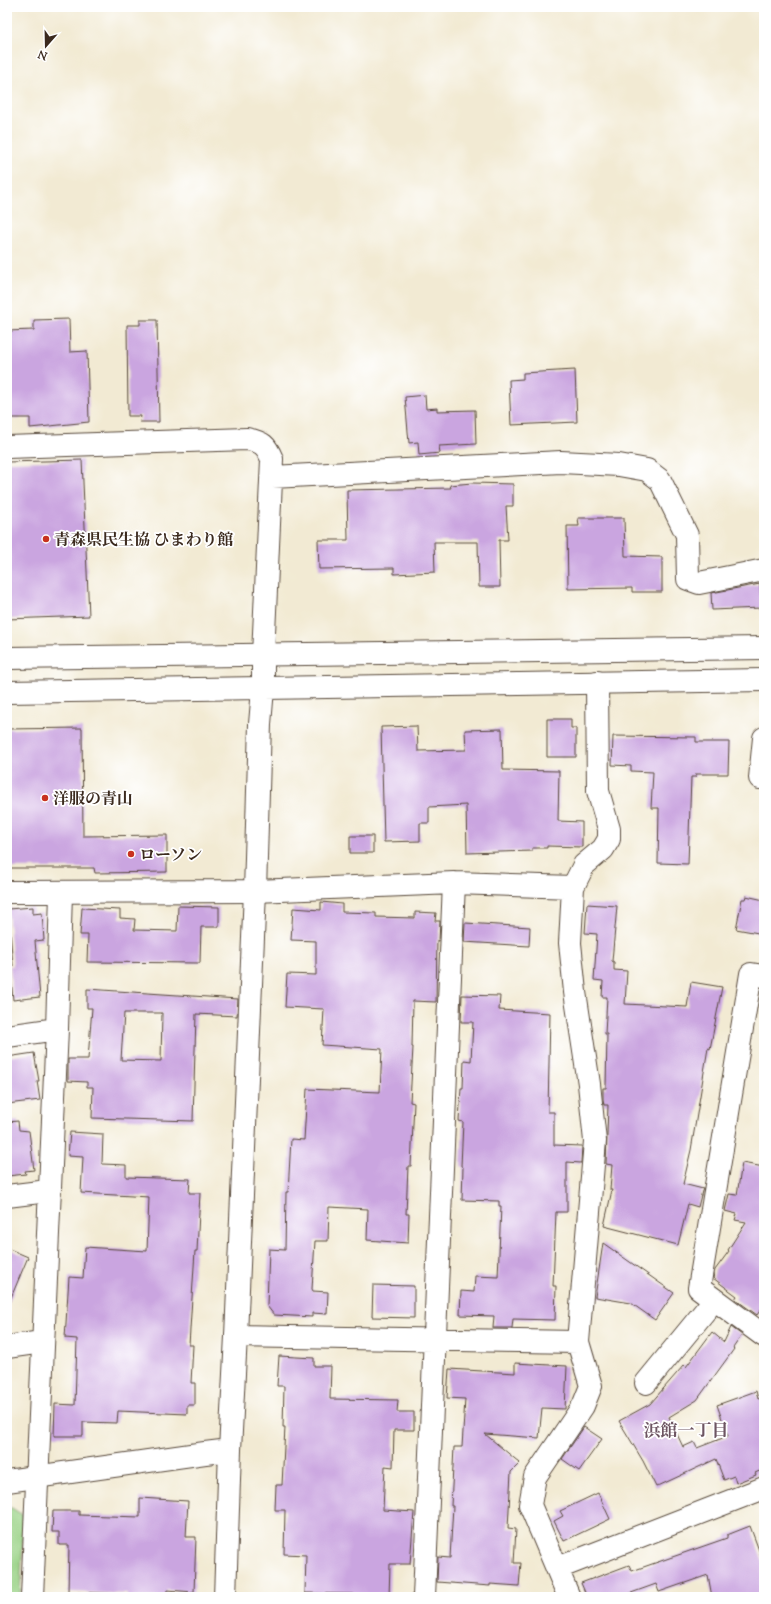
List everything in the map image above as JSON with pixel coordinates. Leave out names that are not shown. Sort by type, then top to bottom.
[{"type":"street","points":[[7,448],[247,439],[259,441],[267,447],[272,459],[225,1597]]},
{"type":"street","points":[[272,477],[561,462],[619,465],[647,470],[660,480],[687,535],[688,579],[699,583],[764,570]]},
{"type":"street","points":[[7,658],[764,648]]},
{"type":"street","points":[[7,692],[764,680]]},
{"type":"street","points":[[569,1597],[530,1505],[534,1477],[583,1406],[591,1386],[578,1342],[595,1141],[590,1084],[575,992],[570,942],[573,887],[584,865],[603,849],[609,839],[609,829],[598,791],[597,682]]},
{"type":"street","points":[[764,738],[760,778],[764,778]]},
{"type":"street","points":[[7,892],[61,893],[255,891],[454,883],[573,887]]},
{"type":"street","points":[[424,1597],[454,883]]},
{"type":"street","points":[[32,1597],[48,1191],[57,1029],[61,893]]},
{"type":"street","points":[[764,976],[751,974],[699,1288],[764,1336]]},
{"type":"street","points":[[7,1036],[57,1029]]},
{"type":"street","points":[[7,1196],[48,1191]]},
{"type":"street","points":[[646,1383],[714,1300]]},
{"type":"street","points":[[236,1336],[578,1342]]},
{"type":"street","points":[[7,1347],[42,1342]]},
{"type":"street","points":[[7,1481],[205,1452],[230,1450]]},
{"type":"street","points":[[558,1568],[764,1488]]},
{"type":"green space","points":[[7,1508],[12,1508],[24,1516],[20,1597],[7,1597]]},
{"type":"building","points":[[69,319],[70,352],[87,351],[89,422],[30,428],[30,418],[7,418],[7,331],[34,330],[34,320]]},
{"type":"building","points":[[140,320],[157,320],[159,422],[140,422],[141,416],[128,416],[127,325],[140,325]]},
{"type":"building","points":[[575,370],[577,422],[511,425],[509,380],[523,379],[523,373]]},
{"type":"building","points":[[425,395],[426,409],[437,408],[437,411],[475,410],[476,444],[439,446],[440,453],[419,455],[418,442],[409,443],[405,397]]},
{"type":"building","name":"青森県民生協 ひまわり館","points":[[82,460],[89,616],[7,619],[7,462]]},
{"type":"building","points":[[472,483],[513,484],[513,506],[506,506],[508,540],[499,540],[500,587],[479,587],[478,542],[434,542],[435,572],[394,574],[394,568],[319,569],[318,540],[348,540],[347,490],[451,488],[450,485]]},
{"type":"building","points":[[578,518],[624,518],[625,556],[662,557],[662,592],[632,592],[632,588],[568,589],[567,526],[579,526]]},
{"type":"building","points":[[760,584],[761,608],[712,610],[711,593]]},
{"type":"building","points":[[547,719],[571,719],[571,728],[576,728],[576,757],[547,757]]},
{"type":"building","points":[[417,726],[418,751],[466,750],[465,730],[502,729],[503,770],[559,771],[558,821],[582,822],[582,847],[547,846],[547,848],[532,848],[532,851],[467,853],[466,805],[429,807],[429,823],[420,823],[420,841],[384,842],[381,727]]},
{"type":"building","name":"洋服の青山","points":[[82,728],[83,836],[167,835],[167,872],[95,873],[94,868],[7,868],[7,729]]},
{"type":"building","points":[[613,736],[696,737],[696,742],[729,742],[728,774],[696,774],[696,777],[691,777],[688,864],[658,863],[659,808],[651,808],[653,772],[631,771],[631,766],[612,765]]},
{"type":"building","points":[[350,836],[373,836],[373,853],[350,853]]},
{"type":"building","points":[[746,896],[764,900],[764,934],[736,929],[742,899],[745,899]]},
{"type":"building","points":[[321,902],[342,904],[342,912],[376,913],[376,917],[415,918],[415,912],[436,913],[435,921],[440,921],[439,941],[437,940],[436,1002],[413,1001],[413,1047],[410,1102],[414,1103],[411,1166],[408,1166],[406,1214],[409,1214],[408,1243],[367,1240],[368,1209],[329,1207],[328,1241],[315,1241],[312,1289],[313,1291],[328,1292],[327,1314],[312,1313],[312,1317],[274,1315],[267,1306],[269,1249],[285,1250],[286,1192],[288,1192],[291,1139],[304,1140],[307,1089],[380,1092],[382,1049],[322,1045],[324,1009],[285,1007],[287,974],[316,975],[316,941],[291,940],[293,908],[321,910]]},
{"type":"building","points":[[587,904],[617,906],[612,961],[614,962],[614,970],[627,971],[625,1004],[687,1007],[691,982],[722,987],[710,1049],[708,1048],[691,1150],[683,1184],[703,1189],[698,1207],[688,1204],[678,1245],[604,1226],[612,1190],[610,1190],[612,1165],[606,1164],[608,1105],[604,1105],[603,1099],[603,1088],[606,1088],[607,1034],[605,1034],[607,997],[602,997],[603,981],[594,980],[597,934],[585,933]]},
{"type":"building","points":[[178,906],[219,907],[219,927],[201,927],[200,963],[87,962],[88,935],[80,935],[82,908],[120,910],[120,918],[135,919],[134,930],[177,931]]},
{"type":"building","points":[[33,907],[33,914],[42,913],[44,940],[35,941],[40,997],[13,1000],[10,966],[13,966],[8,909]]},
{"type":"building","points":[[465,923],[530,927],[529,946],[464,942]]},
{"type":"building","points":[[87,989],[238,999],[237,1016],[196,1014],[193,1121],[92,1118],[93,1087],[87,1087],[87,1082],[68,1081],[68,1059],[88,1059],[92,1008],[87,1008]],"holes":[[[124,1013],[162,1013],[161,1061],[121,1060]]]},
{"type":"building","points":[[462,995],[500,996],[499,1010],[550,1013],[548,1112],[554,1112],[554,1145],[582,1146],[581,1163],[567,1162],[567,1212],[556,1212],[553,1286],[556,1286],[555,1320],[513,1319],[512,1328],[493,1328],[494,1316],[460,1315],[461,1291],[474,1292],[475,1276],[498,1277],[501,1206],[499,1206],[499,1201],[462,1200],[463,1167],[461,1166],[463,1122],[459,1121],[461,1088],[463,1088],[464,1060],[471,1061],[473,1022],[461,1022]]},
{"type":"building","points":[[34,1053],[39,1081],[37,1081],[40,1100],[7,1104],[7,1057]]},
{"type":"building","points":[[18,1121],[19,1130],[29,1131],[34,1170],[25,1171],[26,1174],[7,1176],[7,1122]]},
{"type":"building","points":[[70,1132],[103,1134],[102,1164],[126,1165],[126,1177],[190,1179],[189,1193],[200,1193],[189,1345],[193,1345],[191,1383],[195,1383],[195,1405],[187,1405],[187,1414],[118,1411],[117,1423],[83,1422],[83,1436],[54,1436],[55,1404],[75,1405],[77,1339],[65,1338],[69,1277],[83,1278],[85,1247],[147,1251],[149,1197],[81,1193],[83,1157],[68,1156]]},
{"type":"building","points":[[742,1163],[764,1167],[764,1305],[757,1315],[735,1299],[737,1296],[713,1278],[715,1270],[729,1251],[728,1250],[746,1222],[735,1220],[737,1214],[725,1211],[729,1194],[737,1195]]},
{"type":"building","points":[[603,1243],[674,1293],[655,1320],[631,1303],[595,1297]]},
{"type":"building","points":[[7,1248],[28,1257],[7,1307]]},
{"type":"building","points":[[373,1285],[414,1286],[414,1318],[372,1317]]},
{"type":"building","points":[[731,1327],[742,1335],[733,1348],[734,1349],[697,1400],[669,1417],[683,1447],[694,1442],[697,1448],[728,1436],[717,1405],[756,1391],[758,1399],[764,1397],[764,1469],[755,1473],[756,1475],[736,1483],[734,1476],[724,1480],[716,1459],[656,1487],[643,1461],[619,1421],[650,1404],[684,1365],[686,1367],[712,1332],[724,1342]]},
{"type":"building","points":[[279,1356],[314,1358],[314,1366],[331,1366],[330,1399],[398,1400],[397,1412],[414,1412],[414,1430],[394,1430],[393,1467],[385,1466],[383,1510],[414,1512],[410,1564],[390,1564],[389,1597],[354,1597],[354,1594],[305,1593],[306,1555],[284,1554],[285,1510],[275,1510],[276,1485],[282,1485],[285,1427],[283,1427],[284,1386],[277,1386]]},
{"type":"building","points":[[515,1363],[567,1366],[565,1409],[542,1408],[539,1438],[485,1434],[520,1463],[511,1472],[508,1528],[516,1529],[514,1563],[521,1563],[519,1586],[490,1584],[490,1586],[437,1582],[438,1557],[450,1558],[454,1447],[462,1447],[465,1399],[447,1398],[449,1369],[515,1373]]},
{"type":"building","points":[[584,1427],[602,1439],[579,1471],[562,1459]]},
{"type":"building","points":[[598,1493],[610,1519],[564,1541],[554,1521],[563,1516],[560,1511]]},
{"type":"building","points":[[140,1498],[188,1501],[186,1537],[196,1537],[194,1592],[167,1590],[166,1597],[127,1597],[127,1594],[68,1592],[69,1545],[59,1545],[59,1532],[52,1532],[53,1511],[79,1511],[79,1515],[140,1517]]},
{"type":"building","points":[[750,1526],[764,1564],[764,1597],[712,1597],[708,1575],[659,1592],[656,1584],[620,1597],[587,1597],[581,1583],[629,1565],[632,1571],[727,1538],[727,1535]]},
{"type":"place","name":"青森県民生協 ひまわり館","points":[[46,539]]},
{"type":"place","name":"洋服の青山","points":[[45,798]]},
{"type":"place","name":"ローソン","points":[[131,854]]},
{"type":"district","name":"浜館一丁目","points":[[686,1430]]}]
